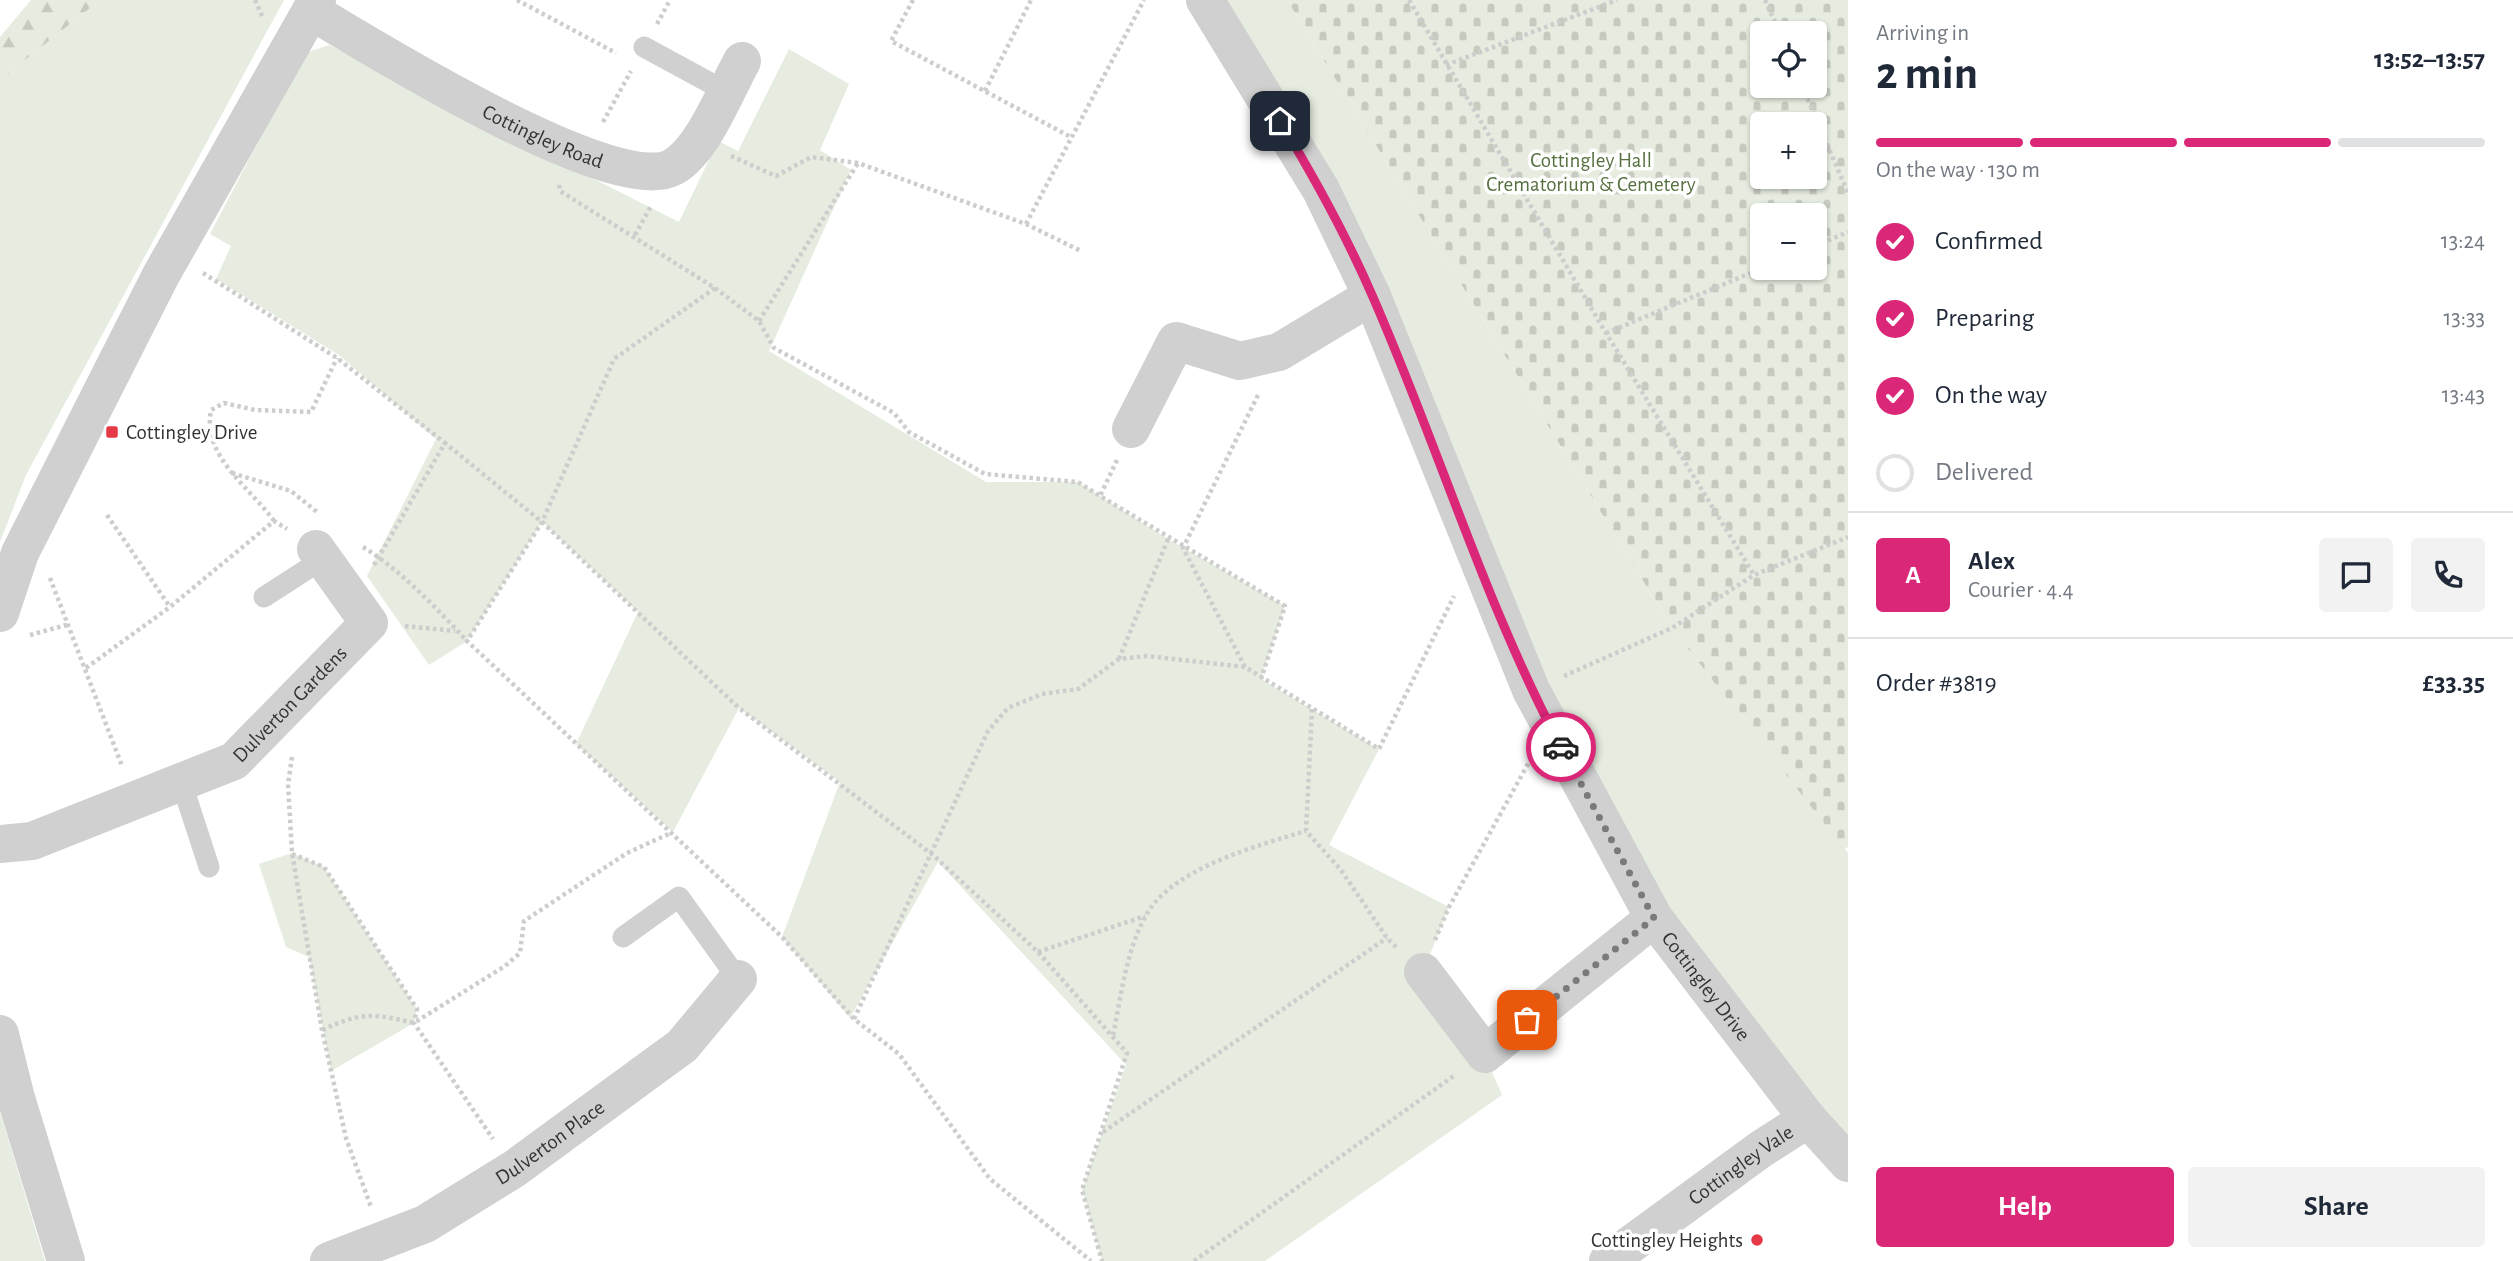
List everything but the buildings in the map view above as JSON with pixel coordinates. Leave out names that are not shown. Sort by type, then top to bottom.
[{"type":"street","name":"Cottingley Drive","points":[[1205,0],[1321,190],[1372,296],[1474,555],[1531,690],[1654,918],[1808,1119],[1848,1163]]},
{"type":"street","points":[[10,625],[20,553],[173,253],[314,5]]},
{"type":"street","name":"Cottingley Road","points":[[314,5],[448,92],[572,150],[641,173],[671,169],[694,149],[733,76]]},
{"type":"street","points":[[1131,429],[1176,341],[1240,361],[1279,352],[1372,296]]},
{"type":"street","points":[[319,554],[361,612]]},
{"type":"street","name":"Dulverton Gardens","points":[[0,844],[32,841],[234,761],[300,694],[361,612]]},
{"type":"street","points":[[1423,972],[1485,1054],[1654,918]]},
{"type":"street","name":"Dulverton Place","points":[[330,1261],[425,1224],[514,1169],[682,1046],[738,979]]},
{"type":"street","points":[[0,1034],[16,1098],[66,1261]]},
{"type":"street","name":"Cottingley Vale","points":[[1608,1261],[1761,1149],[1808,1119]]},
{"type":"lane","points":[[640,55],[733,76]]},
{"type":"lane","points":[[264,597],[319,554]]},
{"type":"lane","points":[[181,781],[209,867]]},
{"type":"lane","points":[[623,937],[679,897],[738,979]]},
{"type":"path","points":[[517,0],[640,55]]},
{"type":"path","points":[[670,0],[640,55],[572,150],[559,191],[715,288],[759,321],[774,348],[894,413],[909,432],[985,474],[1078,482],[1183,548],[1285,606],[1261,679]]},
{"type":"path","points":[[913,0],[891,41],[1069,136]]},
{"type":"path","points":[[985,91],[1031,0]]},
{"type":"path","points":[[1026,224],[1069,136],[1144,0]]},
{"type":"path","points":[[1409,0],[1754,575]]},
{"type":"path","points":[[1446,65],[1617,0]]},
{"type":"path","points":[[1766,0],[1775,21]]},
{"type":"path","points":[[1807,98],[1848,193]]},
{"type":"path","points":[[699,139],[776,176],[811,157],[858,163],[1026,224],[1081,251]]},
{"type":"path","points":[[759,321],[858,163]]},
{"type":"path","points":[[1827,241],[1848,233]]},
{"type":"path","points":[[173,253],[337,358],[445,443],[542,522],[739,708],[933,855],[1038,952],[1127,1053],[1082,1190],[1102,1261]]},
{"type":"path","points":[[1606,332],[1750,273]]},
{"type":"path","points":[[715,288],[614,359],[542,522],[467,641],[782,937],[854,1019],[899,1054],[990,1179],[1091,1261]]},
{"type":"path","points":[[1183,548],[1279,352]]},
{"type":"path","points":[[319,554],[274,521],[233,475],[214,446],[208,424],[211,410],[224,403],[255,410],[311,412],[337,358]]},
{"type":"path","points":[[1100,496],[1131,429]]},
{"type":"path","points":[[445,443],[361,612],[457,631]]},
{"type":"path","points":[[107,515],[170,607]]},
{"type":"path","points":[[86,668],[170,607],[274,521]]},
{"type":"path","points":[[1531,690],[1672,628],[1754,575],[1848,537]]},
{"type":"path","points":[[1119,659],[1168,539]]},
{"type":"path","points":[[1183,548],[1245,667],[1379,748],[1474,555]]},
{"type":"path","points":[[20,553],[45,567],[70,624],[134,800]]},
{"type":"path","points":[[10,625],[70,624]]},
{"type":"path","points":[[854,1019],[933,855],[988,731],[1008,708],[1042,694],[1078,689],[1119,659],[1147,656],[1245,667]]},
{"type":"path","points":[[300,694],[288,784],[292,853],[322,1030],[346,1138],[383,1240]]},
{"type":"path","points":[[1312,709],[1306,831],[1342,870],[1387,938],[1423,972],[1449,907],[1549,725]]},
{"type":"path","points":[[1113,1036],[1125,976],[1145,916],[1173,886],[1226,855],[1306,831]]},
{"type":"path","points":[[414,1023],[505,966],[520,953],[524,921],[627,853],[673,832]]},
{"type":"path","points":[[292,853],[324,867],[416,1009],[414,1023]]},
{"type":"path","points":[[1038,952],[1145,916]]},
{"type":"path","points":[[1102,1133],[1387,938]]},
{"type":"path","points":[[322,1030],[345,1020],[373,1013],[414,1023],[514,1169]]},
{"type":"path","points":[[1194,1261],[1485,1054]]},
{"type":"green space","points":[[31,0],[100,0],[0,80],[0,37]]},
{"type":"green space","points":[[100,0],[284,0],[26,475],[0,542],[0,80]]},
{"type":"green space","points":[[1205,0],[1287,0],[1672,628],[1848,853],[1848,1163],[1654,918],[1372,296]]},
{"type":"green space","name":"Cottingley Hall Crematorium & Cemetery","points":[[1287,0],[1848,0],[1848,847],[1844,849],[1672,628]]},
{"type":"green space","points":[[329,45],[679,222],[718,141],[738,151],[789,49],[849,84],[820,150],[851,170],[769,351],[986,482],[1078,482],[1168,539],[1285,606],[1261,679],[1379,749],[1329,845],[1449,907],[1423,972],[1484,1054],[1502,1095],[1265,1261],[1102,1261],[1082,1190],[1126,1065],[938,862],[850,1018],[782,937],[840,782],[739,708],[673,832],[576,744],[638,612],[542,522],[467,641],[429,665],[367,576],[436,439],[339,355],[216,279],[231,246],[210,234],[305,53]]},
{"type":"green space","points":[[292,853],[324,867],[417,1009],[414,1023],[331,1071],[309,957],[286,947],[259,864]]},
{"type":"green space","points":[[0,1112],[45,1261],[0,1261]]},
{"type":"way so far","points":[[1527,1020],[1654,918],[1561,747]]},
{"type":"place","name":"Cottingley Drive","points":[[112,432]]},
{"type":"place","name":"Cottingley Heights","points":[[1757,1240]]},
{"type":"route","points":[[1280,121],[1321,190],[1372,296],[1521,667],[1561,747]]}]
